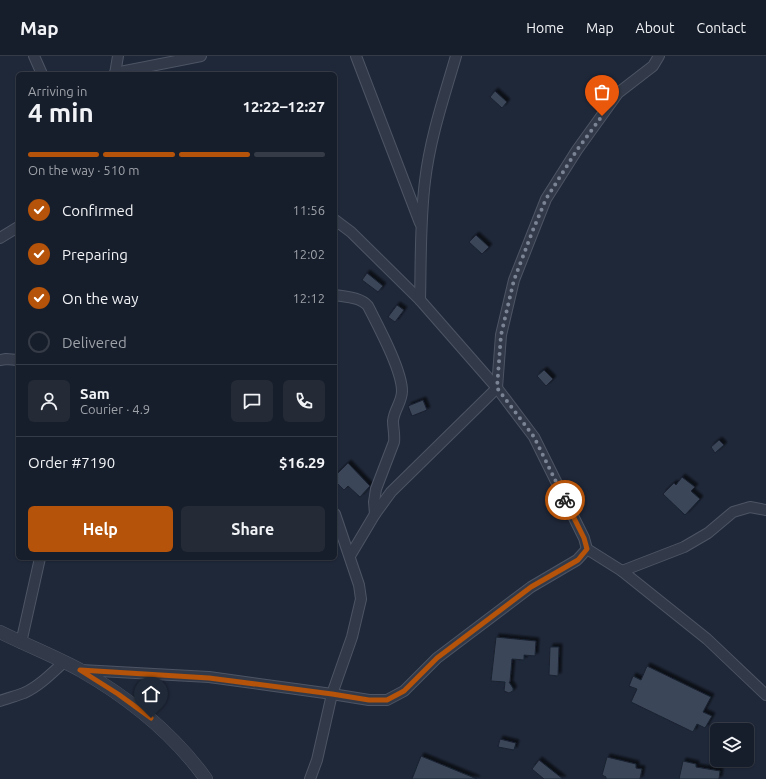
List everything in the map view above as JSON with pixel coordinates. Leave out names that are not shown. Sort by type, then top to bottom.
[{"type":"street","points":[[34,56],[41,72]]},
{"type":"street","points":[[115,72],[118,56]]},
{"type":"street","points":[[125,72],[201,56]]},
{"type":"street","points":[[356,56],[422,227]]},
{"type":"street","points":[[420,300],[425,180],[433,139],[456,56]]},
{"type":"street","points":[[350,556],[374,514],[391,492],[497,388],[501,335],[514,280],[546,199],[577,150],[618,93],[653,66],[659,56]]},
{"type":"street","points":[[337,222],[351,232],[420,300],[497,388],[534,437],[584,538],[587,549],[622,571],[707,639],[766,695]]},
{"type":"street","points":[[0,238],[16,228]]},
{"type":"street","points":[[337,295],[359,299],[364,301],[368,306],[400,376],[402,391],[401,400],[393,420],[395,434],[394,442],[376,489],[374,514]]},
{"type":"street","points":[[0,360],[6,358],[16,360]]},
{"type":"street","points":[[622,571],[684,547],[708,533],[732,512],[750,507],[766,510]]},
{"type":"street","points":[[310,779],[317,760],[332,694],[352,636],[362,599],[359,584],[337,520]]},
{"type":"street","points":[[80,670],[209,678],[369,700],[387,700],[404,691],[437,658],[531,587],[578,560],[587,549]]},
{"type":"street","points":[[21,643],[40,560]]},
{"type":"street","points":[[0,632],[80,670],[118,694],[148,716],[170,736],[206,779]]},
{"type":"street","points":[[0,701],[24,693],[33,688],[45,680],[64,662]]},
{"type":"building","points":[[495,91],[507,102],[502,108],[490,97]]},
{"type":"building","points":[[476,235],[489,247],[482,254],[469,242]]},
{"type":"building","points":[[367,273],[383,286],[378,292],[362,280]]},
{"type":"building","points":[[397,305],[404,310],[395,322],[388,317]]},
{"type":"building","points":[[544,370],[553,379],[546,386],[537,376]]},
{"type":"building","points":[[423,400],[427,410],[412,416],[408,406]]},
{"type":"building","points":[[719,440],[724,445],[715,453],[711,447]]},
{"type":"building","points":[[348,463],[370,486],[360,497],[348,486],[344,490],[337,483],[337,474]]},
{"type":"building","points":[[682,477],[695,487],[691,491],[700,499],[685,515],[663,494],[674,483],[676,485]]},
{"type":"building","points":[[496,637],[536,641],[535,656],[524,655],[524,660],[512,659],[509,682],[513,688],[513,691],[509,693],[504,691],[505,682],[491,681]]},
{"type":"building","points":[[550,647],[559,647],[558,676],[549,675]]},
{"type":"building","points":[[647,666],[711,697],[703,712],[712,716],[705,728],[697,724],[693,732],[631,702],[637,689],[629,686],[633,676],[641,680]]},
{"type":"building","points":[[500,739],[516,743],[514,750],[498,747]]},
{"type":"building","points":[[421,756],[477,779],[412,779]]},
{"type":"building","points":[[607,757],[636,764],[636,768],[642,769],[640,779],[606,779],[606,777],[602,775]]},
{"type":"building","points":[[539,760],[563,779],[544,779],[532,769]]},
{"type":"building","points":[[683,761],[696,764],[696,767],[720,771],[719,779],[679,779]]},
{"type":"way so far","points":[[565,500],[534,437],[497,388],[501,335],[514,280],[546,199],[577,150],[602,116]]},
{"type":"route","points":[[151,718],[118,694],[80,670],[209,678],[369,700],[387,700],[404,691],[437,658],[531,587],[578,560],[587,549],[584,538],[565,500]]}]
